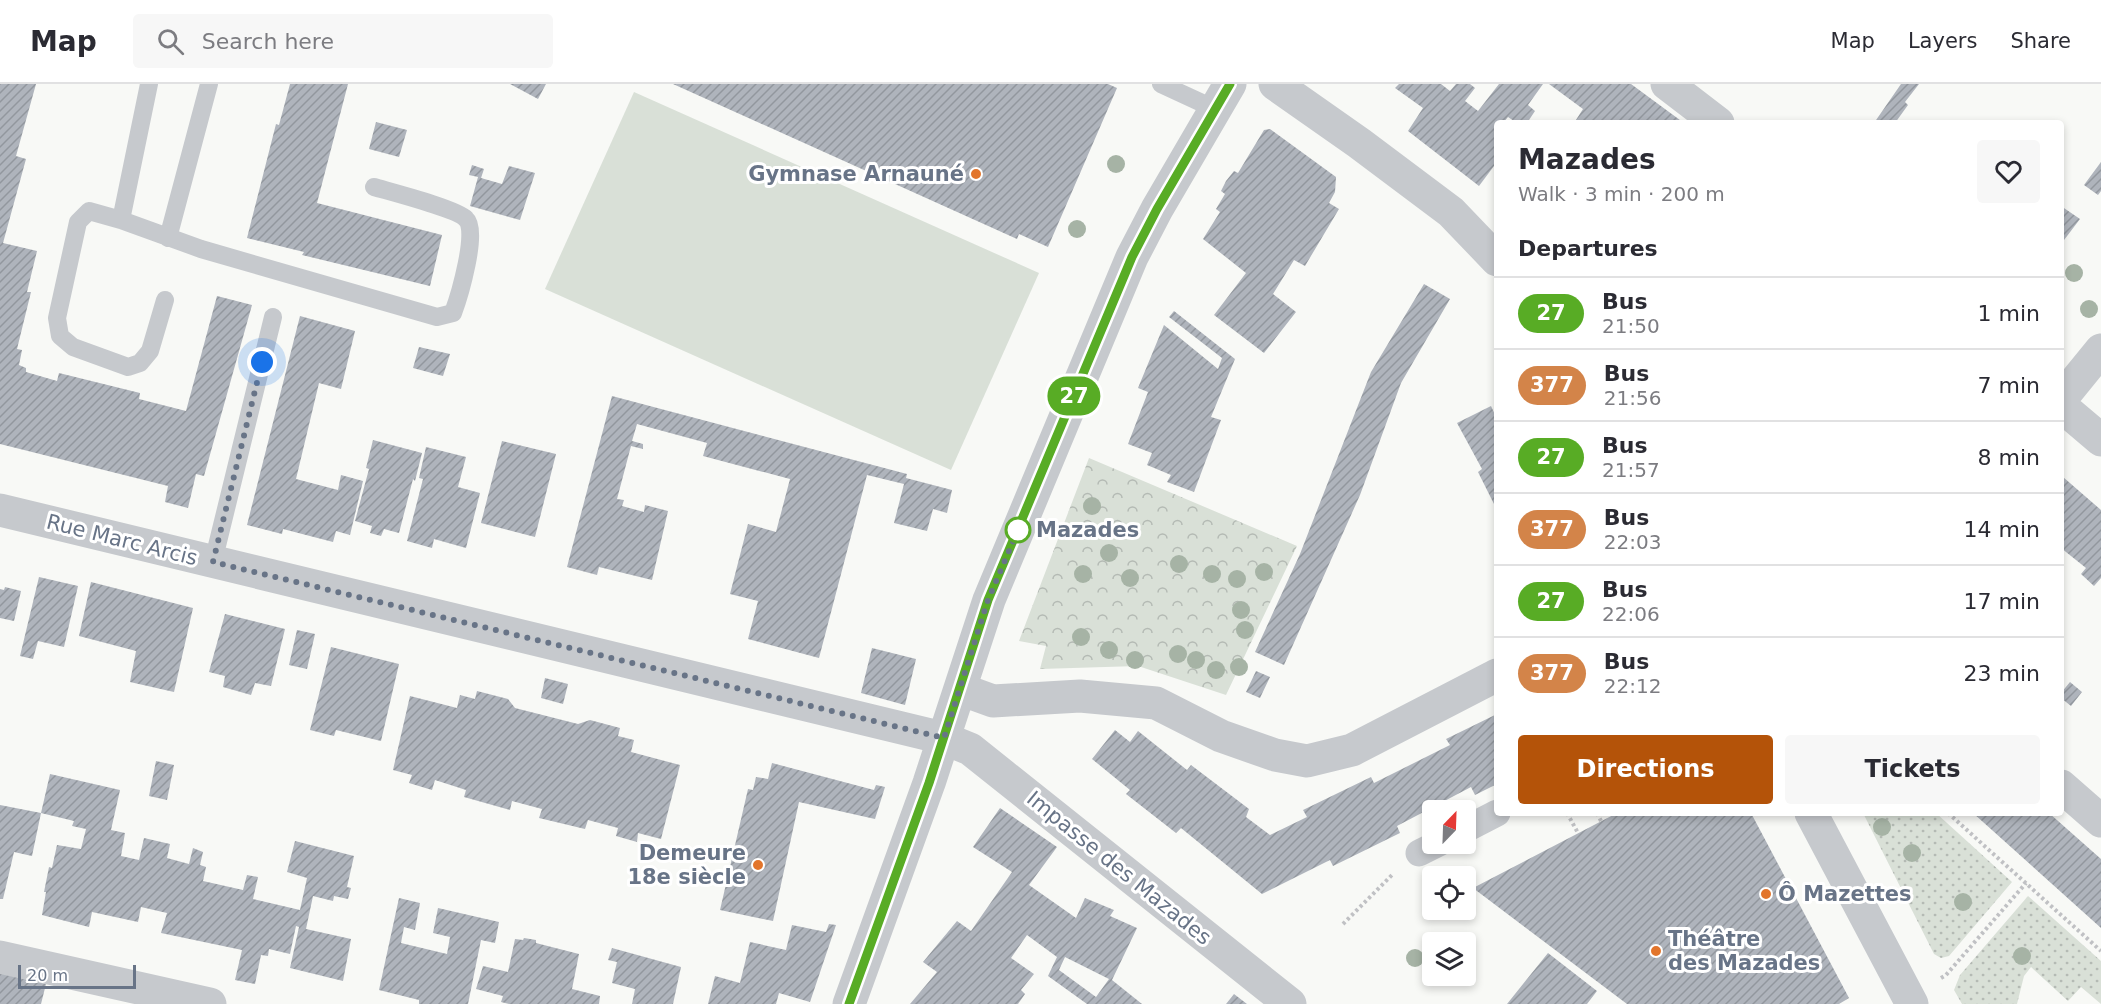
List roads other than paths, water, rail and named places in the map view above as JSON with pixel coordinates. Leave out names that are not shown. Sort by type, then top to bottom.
[{"type":"street","points":[[1275,84],[1451,212],[1494,257]]},
{"type":"street","points":[[1666,84],[1714,120]]},
{"type":"street","points":[[849,1004],[944,738],[988,600],[1132,257],[1157,209],[1223,96]]},
{"type":"street","points":[[2064,395],[2101,350]]},
{"type":"street","points":[[2064,409],[2101,440]]},
{"type":"street","name":"Rue Marc Arcis","points":[[0,510],[944,738]]},
{"type":"street","points":[[960,689],[993,701],[1080,696],[1156,703],[1221,736],[1275,755],[1307,760],[1352,750],[1494,677]]},
{"type":"street","name":"Impasse des Mazades","points":[[944,738],[970,749],[1290,1004]]},
{"type":"street","points":[[2064,789],[2101,821]]},
{"type":"street","points":[[1476,824],[1494,815]]},
{"type":"street","points":[[1813,816],[1912,1004]]},
{"type":"street","points":[[0,957],[210,1004]]},
{"type":"lane","points":[[121,220],[148,84]]},
{"type":"lane","points":[[168,238],[209,84]]},
{"type":"lane","points":[[1161,84],[1223,96]]},
{"type":"lane","points":[[165,300],[150,351],[140,363],[128,367],[73,347],[60,336],[57,318],[78,222],[89,211],[121,220],[168,238],[437,317],[453,313],[463,282],[472,228],[466,218],[374,187]]},
{"type":"lane","points":[[213,562],[273,317]]},
{"type":"place","name":"Gymnase Arnauné","points":[[976,174]]},
{"type":"place","name":"Mazades","points":[[1018,530]]},
{"type":"place","name":"Demeure 18e siècle","points":[[758,865]]},
{"type":"place","name":"Ô Mazettes","points":[[1766,894]]},
{"type":"place","name":"Théâtre des Mazades","points":[[1656,951]]}]
